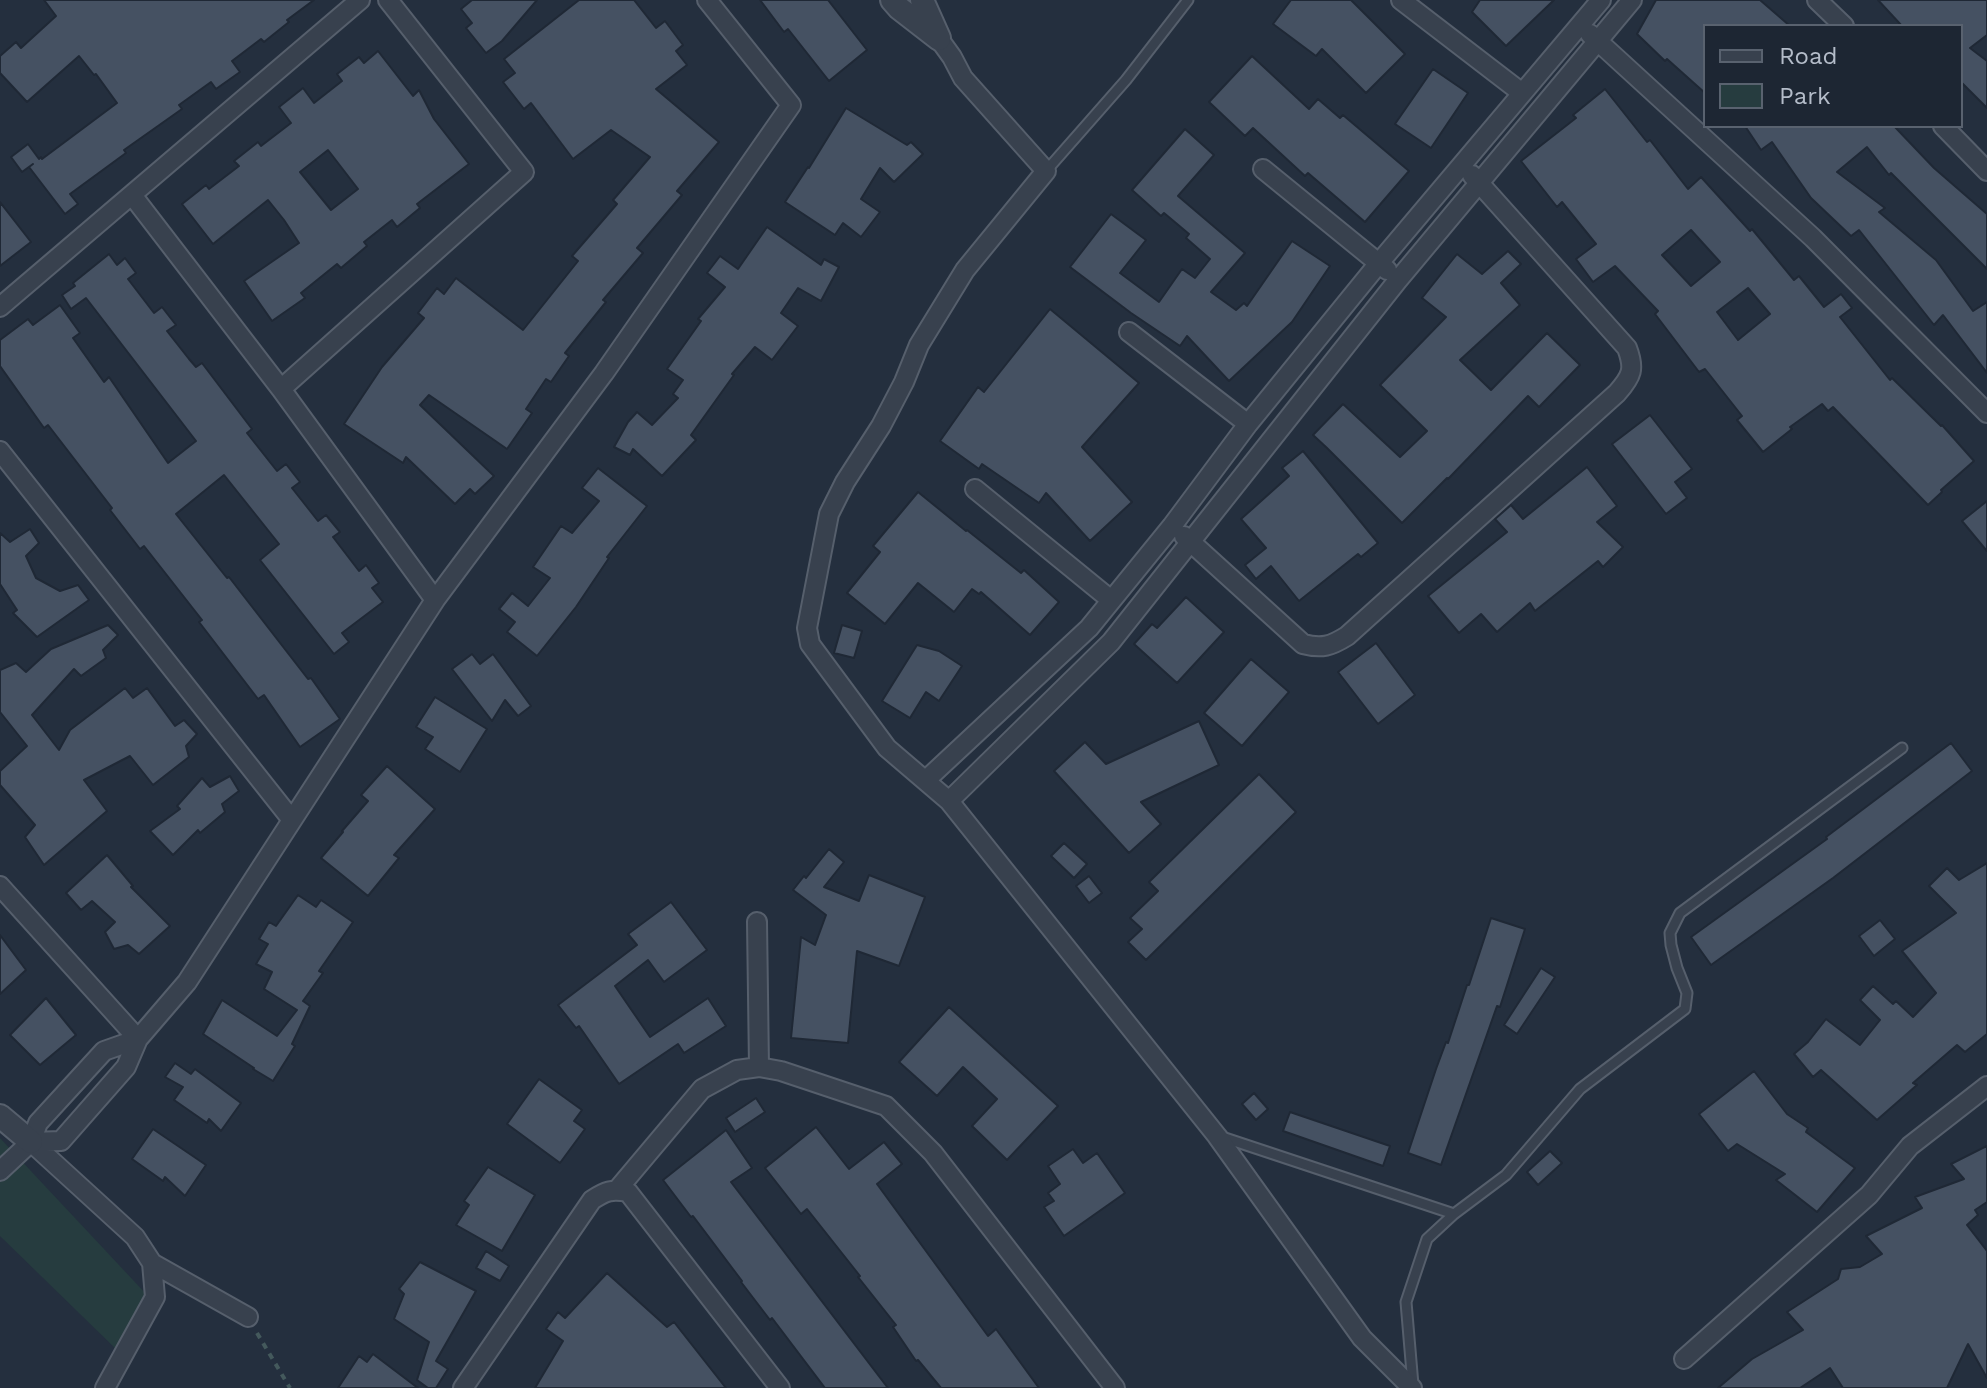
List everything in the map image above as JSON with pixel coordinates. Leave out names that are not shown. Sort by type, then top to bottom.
[{"type":"street","points":[[0,307],[360,0]]},
{"type":"street","points":[[281,389],[524,172],[388,0]]},
{"type":"street","points":[[31,1142],[61,1141],[126,1067],[138,1039],[187,982],[435,600],[604,373],[791,105],[707,0]]},
{"type":"street","points":[[892,0],[939,39]]},
{"type":"street","points":[[922,0],[939,39],[963,78],[1046,171],[965,270],[919,345],[881,426],[845,482],[829,514],[807,628],[810,644],[887,748],[949,801],[1217,1136],[1362,1338],[1413,1388]]},
{"type":"street","points":[[1401,0],[1522,93]]},
{"type":"street","points":[[926,780],[1089,628],[1172,526],[1248,424],[1379,263],[1601,0]]},
{"type":"street","points":[[949,801],[1111,642],[1398,280],[1632,0]]},
{"type":"street","points":[[1820,1],[1842,24]]},
{"type":"street","points":[[1580,25],[1813,238],[1987,413]]},
{"type":"street","points":[[1945,128],[1987,171]]},
{"type":"street","points":[[1172,526],[1303,644],[1317,648],[1334,644],[1347,636],[1628,380],[1633,364],[1627,348],[1462,164]]},
{"type":"street","points":[[1263,169],[1398,280]]},
{"type":"street","points":[[132,195],[281,389],[435,600]]},
{"type":"street","points":[[1129,332],[1248,424]]},
{"type":"street","points":[[0,451],[292,820]]},
{"type":"street","points":[[975,489],[1111,600]]},
{"type":"street","points":[[0,886],[138,1039]]},
{"type":"street","points":[[757,922],[759,1067]]},
{"type":"street","points":[[0,1171],[31,1142],[38,1123],[104,1051],[138,1039]]},
{"type":"street","points":[[617,1190],[702,1089],[737,1070],[759,1067],[781,1071],[886,1106],[933,1153],[1115,1388]]},
{"type":"street","points":[[1684,1359],[1869,1195],[1910,1146],[1987,1086]]},
{"type":"street","points":[[0,1116],[135,1237],[152,1263],[248,1317]]},
{"type":"street","points":[[463,1388],[592,1200],[605,1191],[617,1190],[628,1192],[780,1388]]},
{"type":"street","points":[[105,1388],[155,1297],[152,1263]]},
{"type":"lane","points":[[1046,171],[1126,80],[1188,0]]},
{"type":"lane","points":[[1413,1388],[1406,1302],[1427,1239],[1454,1214],[1506,1175],[1580,1089],[1685,1009],[1687,993],[1677,968],[1670,933],[1680,913],[1902,748]]},
{"type":"lane","points":[[1217,1136],[1454,1214]]},
{"type":"path","points":[[248,1317],[290,1388]]},
{"type":"green space","points":[[0,1138],[148,1296],[118,1351],[0,1236]]},
{"type":"building","points":[[44,0],[314,0],[264,42],[261,39],[232,61],[240,72],[216,89],[211,82],[179,105],[182,109],[124,150],[126,153],[70,194],[78,204],[65,214],[29,167],[33,164],[22,172],[11,157],[28,144],[42,159],[117,103],[79,56],[27,102],[0,73],[0,56],[16,42],[21,48],[56,16]]},
{"type":"building","points":[[472,0],[537,0],[502,41],[486,53],[466,28],[472,23],[461,9]]},
{"type":"building","points":[[579,0],[634,0],[656,28],[665,21],[683,45],[676,51],[687,65],[656,89],[719,142],[677,191],[682,195],[637,248],[643,253],[603,300],[606,302],[565,353],[569,356],[551,382],[546,379],[526,409],[532,413],[507,449],[429,395],[420,405],[494,476],[475,494],[470,489],[455,504],[406,457],[403,463],[344,424],[382,367],[424,318],[418,313],[437,288],[444,294],[456,278],[523,330],[578,261],[572,256],[617,204],[613,200],[650,157],[611,130],[573,159],[531,103],[524,109],[503,82],[515,73],[504,59]]},
{"type":"building","points":[[760,0],[828,0],[867,50],[829,81],[788,29],[784,32]]},
{"type":"building","points":[[1291,0],[1351,0],[1405,54],[1366,93],[1322,49],[1316,56],[1273,24]]},
{"type":"building","points":[[1480,0],[1554,0],[1506,46],[1472,12]]},
{"type":"building","points":[[1656,0],[1760,0],[1788,24],[1703,24],[1703,91],[1637,34]]},
{"type":"building","points":[[1878,0],[1987,0],[1987,35],[1970,48],[1987,61],[1987,108],[1963,84],[1963,24],[1900,24]]},
{"type":"building","points":[[378,51],[413,96],[419,90],[434,119],[469,164],[417,204],[420,208],[397,227],[392,220],[364,242],[367,246],[341,268],[337,264],[301,293],[305,298],[272,321],[244,281],[299,243],[284,220],[268,200],[213,244],[182,204],[206,185],[209,189],[239,166],[234,161],[258,142],[261,146],[291,123],[279,107],[303,88],[314,103],[342,81],[337,74],[359,57],[364,63]],"holes":[[[328,150],[358,189],[331,210],[300,172]]]},
{"type":"building","points":[[1252,56],[1309,109],[1318,99],[1340,118],[1343,115],[1409,171],[1365,222],[1308,173],[1305,176],[1253,128],[1245,136],[1209,102]]},
{"type":"building","points":[[1433,69],[1468,93],[1431,148],[1395,124]]},
{"type":"building","points":[[1605,89],[1688,189],[1701,177],[1750,231],[1752,229],[1794,280],[1799,276],[1824,307],[1841,294],[1852,308],[1840,317],[1890,380],[1892,378],[1942,425],[1974,461],[1928,505],[1833,407],[1828,411],[1822,404],[1763,452],[1737,420],[1742,416],[1705,369],[1699,372],[1655,314],[1658,311],[1615,266],[1593,282],[1576,259],[1596,244],[1562,202],[1557,207],[1521,161],[1576,118],[1573,115]],"holes":[[[1691,230],[1720,262],[1691,286],[1662,255]],[[1748,288],[1770,314],[1738,340],[1717,312]]]},
{"type":"building","points":[[846,108],[907,145],[911,142],[923,154],[894,182],[880,168],[861,199],[880,212],[861,237],[843,223],[835,235],[785,202]]},
{"type":"building","points":[[1746,128],[1896,128],[1934,168],[1987,214],[1987,269],[1891,173],[1889,175],[1867,147],[1837,172],[1885,208],[1879,212],[1936,260],[1973,311],[1987,302],[1987,373],[1943,315],[1934,325],[1859,230],[1851,236],[1811,198],[1772,142],[1761,150]]},
{"type":"building","points":[[1185,129],[1214,155],[1178,196],[1245,253],[1211,292],[1236,310],[1244,303],[1247,306],[1292,241],[1330,266],[1292,322],[1229,381],[1187,336],[1180,346],[1070,267],[1111,214],[1146,240],[1120,273],[1159,302],[1182,269],[1195,278],[1210,259],[1186,238],[1189,234],[1164,213],[1161,216],[1132,190]]},
{"type":"building","points":[[0,202],[31,242],[0,266]]},
{"type":"building","points":[[767,227],[821,265],[824,259],[839,267],[821,301],[798,288],[781,313],[798,326],[772,360],[755,347],[732,374],[691,435],[696,440],[662,476],[633,449],[630,455],[614,447],[637,412],[652,425],[678,398],[673,394],[683,380],[667,369],[701,321],[698,319],[725,287],[707,273],[720,256],[738,269]]},
{"type":"building","points":[[1508,251],[1521,264],[1501,283],[1520,305],[1460,360],[1491,390],[1547,333],[1580,365],[1539,407],[1528,396],[1402,523],[1313,435],[1343,404],[1400,457],[1427,431],[1380,385],[1446,317],[1422,298],[1457,254],[1482,274]]},
{"type":"building","points":[[109,254],[117,265],[125,258],[136,273],[128,279],[154,313],[162,307],[176,325],[167,331],[196,367],[202,363],[252,429],[247,433],[277,471],[286,464],[300,482],[292,488],[318,521],[326,515],[340,532],[333,537],[359,571],[366,565],[379,583],[372,588],[383,602],[342,633],[349,642],[334,654],[260,560],[279,544],[224,475],[176,514],[308,679],[311,678],[340,719],[300,747],[264,695],[258,699],[199,622],[202,620],[144,546],[140,549],[48,425],[44,428],[0,366],[0,340],[28,319],[33,325],[60,305],[80,333],[73,338],[104,382],[109,377],[168,463],[196,441],[86,298],[71,309],[62,295]]},
{"type":"building","points":[[1050,309],[1139,383],[1082,447],[1132,502],[1090,541],[1046,493],[1039,503],[982,464],[979,469],[940,441],[978,387],[984,392]]},
{"type":"building","points":[[1650,415],[1692,469],[1675,482],[1687,498],[1666,514],[1612,444]]},
{"type":"building","points":[[1303,451],[1378,543],[1361,557],[1358,554],[1299,601],[1271,566],[1256,579],[1245,565],[1266,548],[1241,519],[1289,476],[1282,468]]},
{"type":"building","points":[[1587,467],[1617,506],[1597,522],[1623,547],[1603,567],[1598,561],[1535,611],[1530,603],[1497,632],[1481,614],[1459,633],[1428,596],[1507,532],[1495,519],[1511,505],[1523,519]]},
{"type":"building","points":[[598,468],[647,506],[607,557],[576,607],[537,656],[507,632],[515,622],[499,609],[512,593],[528,606],[550,578],[533,567],[561,526],[572,533],[599,501],[582,488]]},
{"type":"building","points":[[918,492],[1021,573],[1024,570],[1059,602],[1030,635],[981,592],[979,594],[972,589],[954,612],[918,583],[885,624],[847,593],[880,552],[873,546]]},
{"type":"building","points":[[1987,501],[1987,551],[1962,521]]},
{"type":"building","points":[[30,529],[39,543],[26,556],[36,578],[60,591],[78,585],[89,600],[37,637],[13,613],[17,610],[0,584],[0,533],[10,542]]},
{"type":"building","points":[[1186,597],[1224,632],[1177,683],[1134,644],[1152,624],[1157,628]]},
{"type":"building","points":[[108,625],[118,635],[103,650],[106,658],[81,676],[74,669],[32,715],[59,750],[70,730],[125,688],[133,698],[147,688],[175,726],[184,720],[197,734],[186,746],[189,757],[153,785],[130,756],[84,780],[107,811],[44,865],[25,837],[35,825],[0,785],[0,771],[27,746],[0,712],[0,670],[16,663],[26,672],[51,649]]},
{"type":"building","points":[[842,625],[862,631],[854,658],[834,653]]},
{"type":"building","points":[[1376,643],[1415,695],[1378,724],[1338,672]]},
{"type":"building","points":[[917,645],[939,651],[962,666],[939,701],[926,692],[910,718],[882,701]]},
{"type":"building","points":[[472,654],[480,664],[493,654],[531,706],[518,716],[505,700],[492,721],[452,669]]},
{"type":"building","points":[[1251,659],[1289,692],[1242,746],[1204,713]]},
{"type":"building","points":[[435,697],[487,729],[460,772],[425,749],[433,737],[416,727]]},
{"type":"building","points":[[1199,721],[1219,765],[1141,802],[1161,824],[1129,853],[1054,771],[1085,742],[1106,764]]},
{"type":"building","points":[[1951,743],[1972,771],[1833,878],[1711,965],[1691,937],[1827,839]]},
{"type":"building","points":[[387,766],[435,809],[394,855],[399,858],[368,896],[321,858],[368,801],[361,795]]},
{"type":"building","points":[[1259,774],[1296,812],[1146,960],[1128,942],[1142,929],[1130,918],[1158,891],[1149,882]]},
{"type":"building","points":[[230,776],[239,791],[222,804],[225,812],[200,833],[198,830],[173,855],[150,831],[180,809],[177,806],[202,778],[210,787]]},
{"type":"building","points":[[1064,843],[1087,864],[1074,878],[1051,856]]},
{"type":"building","points":[[829,849],[844,862],[824,887],[859,901],[869,875],[925,897],[899,966],[857,951],[848,1043],[791,1038],[801,937],[815,945],[826,915],[793,890]]},
{"type":"building","points":[[107,855],[131,887],[170,926],[139,954],[128,945],[114,949],[105,932],[115,922],[92,901],[81,910],[66,893]]},
{"type":"building","points":[[1987,863],[1987,1034],[1965,1052],[1957,1045],[1877,1120],[1821,1070],[1813,1077],[1794,1054],[1826,1019],[1860,1045],[1880,1020],[1860,1000],[1873,986],[1913,1017],[1936,993],[1902,951],[1956,913],[1929,886],[1947,868],[1959,880]]},
{"type":"building","points":[[1089,876],[1102,893],[1089,903],[1076,886]]},
{"type":"building","points":[[298,895],[316,907],[321,900],[353,922],[319,971],[323,973],[303,1001],[310,1006],[292,1044],[295,1046],[273,1081],[203,1034],[222,1000],[277,1036],[297,1010],[264,989],[272,972],[256,964],[268,944],[259,939],[269,922],[276,926]]},
{"type":"building","points":[[671,902],[707,950],[664,982],[648,960],[615,986],[650,1037],[708,998],[726,1026],[684,1053],[678,1044],[619,1084],[579,1026],[576,1028],[558,1005],[637,945],[628,934]]},
{"type":"building","points":[[1491,918],[1525,929],[1500,1007],[1497,1006],[1441,1165],[1408,1153]]},
{"type":"building","points":[[1880,920],[1895,939],[1874,956],[1859,936]]},
{"type":"building","points":[[0,935],[26,970],[0,994]]},
{"type":"building","points":[[1541,968],[1555,977],[1517,1034],[1504,1025]]},
{"type":"building","points":[[46,998],[76,1035],[40,1065],[10,1035]]},
{"type":"building","points":[[949,1007],[1058,1106],[1007,1160],[972,1126],[997,1099],[963,1067],[937,1096],[899,1062]]},
{"type":"building","points":[[175,1063],[191,1074],[195,1069],[241,1103],[221,1131],[209,1119],[207,1123],[174,1100],[183,1087],[165,1077]]},
{"type":"building","points":[[1754,1071],[1787,1114],[1855,1168],[1817,1212],[1776,1180],[1785,1174],[1737,1144],[1728,1151],[1699,1114]]},
{"type":"building","points":[[539,1079],[582,1110],[574,1121],[585,1129],[560,1163],[507,1124]]},
{"type":"building","points":[[1254,1093],[1268,1109],[1256,1120],[1242,1104]]},
{"type":"building","points":[[756,1098],[765,1112],[735,1132],[726,1118]]},
{"type":"building","points":[[1290,1112],[1390,1146],[1383,1166],[1283,1131]]},
{"type":"building","points":[[816,1127],[849,1169],[884,1142],[902,1164],[877,1184],[988,1336],[996,1329],[1039,1388],[941,1388],[916,1361],[893,1327],[896,1325],[860,1276],[807,1209],[801,1214],[765,1168]]},
{"type":"building","points":[[153,1129],[206,1165],[185,1196],[165,1177],[163,1181],[132,1159]]},
{"type":"building","points":[[726,1130],[752,1168],[731,1182],[888,1388],[825,1388],[663,1180]]},
{"type":"building","points":[[1987,1146],[1987,1202],[1975,1210],[1978,1215],[1967,1225],[1987,1251],[1987,1378],[1968,1344],[1947,1388],[1843,1388],[1830,1368],[1800,1388],[1718,1388],[1752,1359],[1803,1330],[1787,1312],[1838,1279],[1841,1269],[1860,1267],[1882,1254],[1866,1236],[1922,1208],[1915,1197],[1964,1179],[1951,1164]]},
{"type":"building","points":[[1073,1149],[1083,1163],[1097,1153],[1125,1193],[1064,1236],[1044,1207],[1054,1201],[1048,1193],[1060,1184],[1048,1166]]},
{"type":"building","points":[[1550,1151],[1562,1163],[1538,1185],[1527,1172]]},
{"type":"building","points":[[488,1167],[535,1195],[502,1251],[456,1225],[469,1205],[464,1201]]},
{"type":"building","points":[[486,1251],[509,1266],[500,1281],[476,1268]]},
{"type":"building","points":[[420,1262],[476,1291],[436,1361],[448,1369],[436,1388],[428,1388],[417,1380],[429,1342],[394,1319],[404,1294],[399,1289]]},
{"type":"building","points":[[607,1273],[667,1327],[674,1322],[726,1388],[535,1388],[563,1341],[546,1329],[558,1312],[565,1318]]},
{"type":"building","points":[[373,1354],[418,1388],[338,1388],[359,1356],[367,1362]]}]
